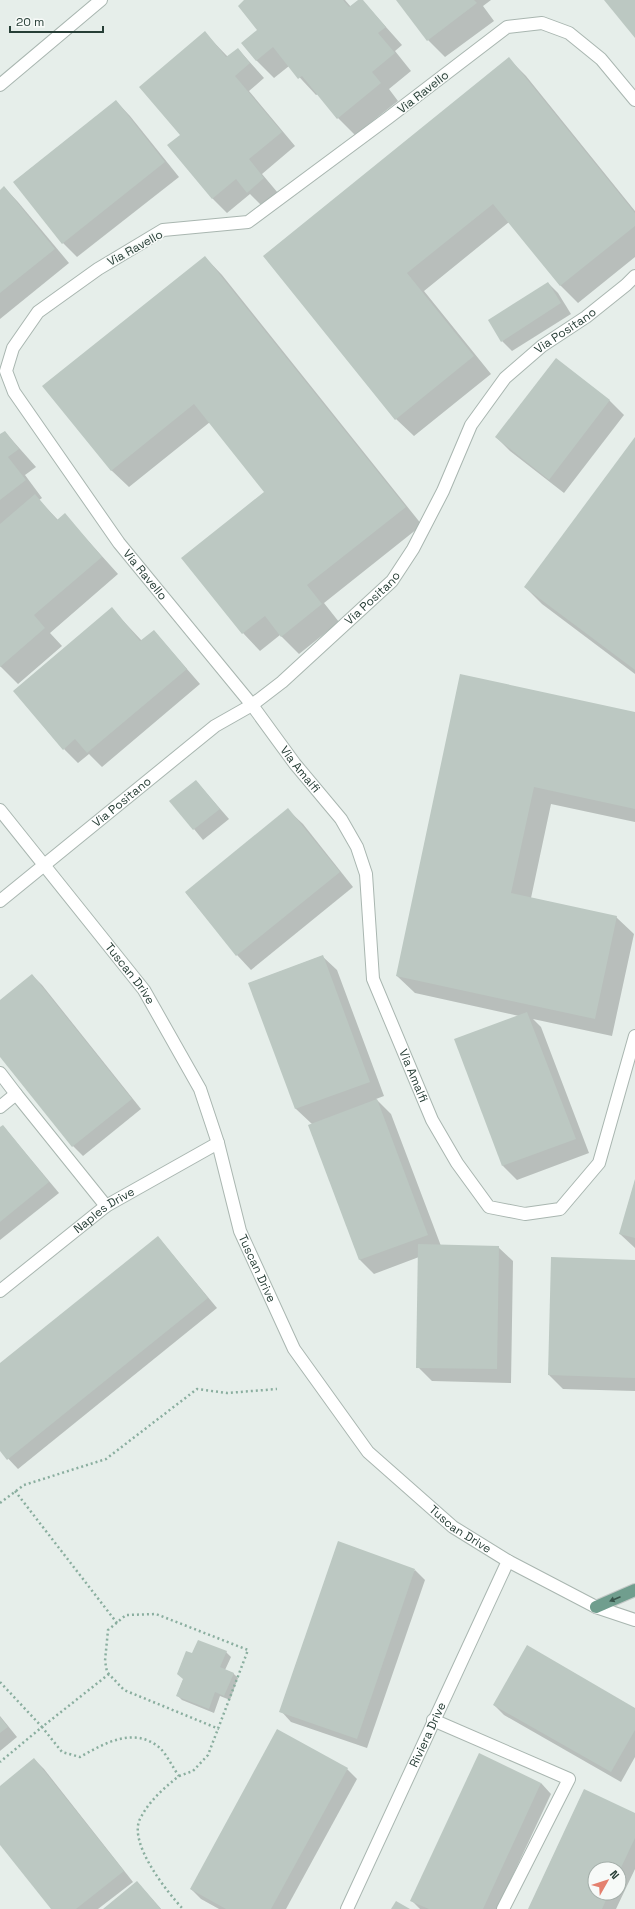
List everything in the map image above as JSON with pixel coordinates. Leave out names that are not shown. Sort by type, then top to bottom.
[{"type":"main road","points":[[596,1607],[635,1590]]},
{"type":"street","points":[[0,85],[101,0]]},
{"type":"street","name":"Via Ravello","points":[[252,705],[119,543],[14,392],[6,370],[13,348],[38,312],[98,269],[163,230],[248,222],[507,27],[542,23],[570,33],[601,59],[635,100]]},
{"type":"street","name":"Via Positano","points":[[0,900],[216,726],[252,705],[282,682],[392,581],[413,549],[443,491],[471,426],[505,378],[542,346],[586,317],[635,276]]},
{"type":"street","name":"Via Amalfi","points":[[252,705],[295,764],[341,819],[357,847],[366,874],[373,979],[432,1120],[457,1163],[489,1207],[525,1214],[560,1209],[599,1162],[635,1036]]},
{"type":"street","name":"Tuscan Drive","points":[[0,810],[144,990],[200,1089],[218,1143],[240,1231],[294,1350],[368,1452],[453,1527],[508,1561],[596,1607],[635,1620]]},
{"type":"street","points":[[0,1073],[106,1206]]},
{"type":"street","points":[[0,1107],[16,1094]]},
{"type":"street","name":"Naples Drive","points":[[0,1291],[106,1206],[218,1143]]},
{"type":"street","name":"Riviera Drive","points":[[347,1909],[433,1720],[508,1561]]},
{"type":"street","points":[[433,1720],[569,1778],[503,1909]]},
{"type":"path","points":[[0,1503],[24,1484],[106,1459],[197,1389],[227,1393],[277,1389]]},
{"type":"path","points":[[15,1491],[117,1623]]},
{"type":"path","points":[[183,1909],[169,1895],[149,1863],[138,1836],[139,1820],[159,1792],[179,1776],[193,1771],[208,1755],[248,1650],[156,1614],[126,1615],[108,1630],[105,1661],[109,1674],[124,1690],[218,1728]]},
{"type":"path","points":[[0,1762],[109,1674]]},
{"type":"path","points":[[0,1682],[42,1727],[62,1752],[80,1757],[110,1741],[140,1737],[160,1748],[179,1776]]},
{"type":"building","points":[[244,0],[343,0],[349,7],[358,0],[363,0],[386,27],[378,33],[395,53],[372,72],[381,83],[337,119],[302,76],[298,79],[273,47],[256,61],[241,43],[257,30],[238,6]]},
{"type":"building","points":[[396,0],[474,0],[477,3],[427,41]]},
{"type":"building","points":[[604,0],[635,0],[635,38]]},
{"type":"building","points":[[205,31],[226,57],[238,48],[250,63],[235,76],[282,132],[249,159],[264,178],[247,193],[236,179],[212,199],[167,145],[180,135],[139,87]]},
{"type":"building","points":[[509,57],[635,213],[635,226],[560,286],[493,204],[407,273],[474,356],[395,420],[263,256]]},
{"type":"building","points":[[116,100],[165,162],[62,244],[13,182]]},
{"type":"building","points":[[4,186],[55,249],[0,293],[0,190]]},
{"type":"building","points":[[205,256],[406,507],[307,585],[322,604],[281,637],[265,616],[242,634],[181,558],[264,492],[194,404],[111,471],[42,386]]},
{"type":"building","points":[[548,282],[561,303],[501,342],[488,320]]},
{"type":"building","points":[[556,358],[610,400],[549,480],[495,437]]},
{"type":"building","points":[[5,431],[19,449],[8,457],[26,480],[0,500],[0,434]]},
{"type":"building","points":[[635,437],[635,670],[524,587]]},
{"type":"building","points":[[35,494],[57,520],[65,513],[102,557],[34,615],[45,628],[0,667],[0,524]]},
{"type":"building","points":[[112,607],[140,641],[154,630],[187,669],[87,753],[75,739],[63,750],[13,691]]},
{"type":"building","points":[[460,674],[635,712],[635,809],[534,787],[511,893],[617,916],[595,1019],[396,976]]},
{"type":"building","points":[[196,780],[220,809],[193,830],[169,801]]},
{"type":"building","points":[[288,808],[340,872],[236,956],[185,892]]},
{"type":"building","points":[[323,955],[370,1082],[295,1109],[248,983]]},
{"type":"building","points":[[32,974],[132,1099],[72,1147],[0,1057],[0,1000]]},
{"type":"building","points":[[527,1012],[576,1139],[502,1166],[454,1039]]},
{"type":"building","points":[[377,1099],[428,1235],[359,1260],[308,1125]]},
{"type":"building","points":[[3,1125],[49,1182],[0,1222],[0,1127]]},
{"type":"building","points":[[635,1179],[635,1238],[619,1234]]},
{"type":"building","points":[[158,1236],[208,1298],[7,1460],[0,1451],[0,1363]]},
{"type":"building","points":[[418,1244],[499,1246],[497,1369],[416,1368]]},
{"type":"building","points":[[551,1257],[635,1260],[635,1378],[548,1375]]},
{"type":"building","points":[[338,1541],[415,1569],[357,1739],[279,1712]]},
{"type":"building","points":[[198,1640],[227,1651],[220,1667],[234,1673],[224,1696],[215,1692],[209,1709],[176,1696],[183,1679],[177,1674],[186,1651],[192,1653]]},
{"type":"building","points":[[527,1645],[635,1708],[635,1730],[611,1772],[493,1705]]},
{"type":"building","points":[[0,1717],[8,1727],[0,1733]]},
{"type":"building","points":[[277,1729],[348,1768],[271,1909],[226,1909],[190,1889]]},
{"type":"building","points":[[479,1753],[541,1783],[483,1909],[429,1909],[410,1901]]},
{"type":"building","points":[[34,1758],[124,1871],[76,1909],[51,1909],[0,1845],[0,1786]]},
{"type":"building","points":[[584,1789],[635,1813],[635,1838],[624,1861],[587,1861],[587,1901],[606,1901],[602,1909],[528,1909]]},
{"type":"building","points":[[137,1881],[161,1909],[103,1909]]},
{"type":"building","points":[[396,1901],[410,1909],[391,1909]]}]
